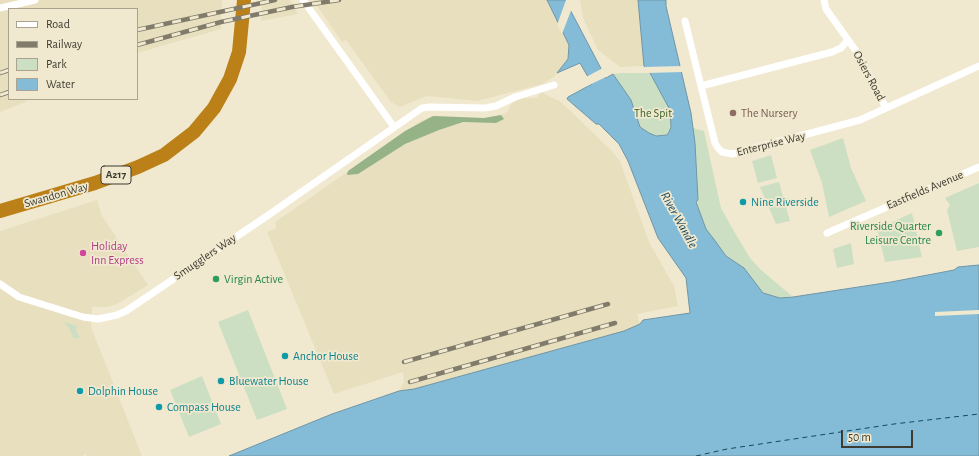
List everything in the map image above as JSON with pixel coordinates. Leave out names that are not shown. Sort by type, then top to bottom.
[{"type":"highway","name":"Swandon Way","points":[[0,211],[94,183],[138,167],[164,155],[194,132],[214,108],[230,79],[239,52],[244,0]]},
{"type":"street","points":[[0,8],[35,0]]},
{"type":"street","points":[[303,0],[394,127]]},
{"type":"street","name":"Osiers Road","points":[[824,0],[826,9],[856,51],[886,108],[979,66]]},
{"type":"street","name":"Enterprise Way","points":[[685,21],[718,148],[722,152],[732,154],[843,126],[886,108]]},
{"type":"street","points":[[701,86],[832,52],[841,48],[848,40]]},
{"type":"street","name":"Smugglers Way","points":[[0,284],[19,297],[83,317],[98,319],[117,315],[126,311],[267,216],[422,108],[485,108],[496,106],[515,97],[554,84]]},
{"type":"street","name":"Eastfields Avenue","points":[[827,233],[979,167]]},
{"type":"shaded area","points":[[0,0],[222,0],[221,29],[138,53],[138,8],[8,8],[8,100],[25,100],[26,102],[0,112]]},
{"type":"shaded area","points":[[262,0],[290,0],[298,14],[261,21]]},
{"type":"shaded area","points":[[313,0],[547,0],[569,45],[568,59],[554,77],[542,84],[477,101],[427,96],[400,107],[391,102],[346,40],[342,42]]},
{"type":"shaded area","points":[[580,0],[638,0],[644,66],[620,67],[598,50],[583,18]]},
{"type":"shaded area","points":[[541,92],[561,102],[611,150],[620,161],[649,242],[674,286],[678,306],[637,314],[640,324],[629,357],[399,391],[404,382],[403,372],[334,394],[267,232],[276,228],[275,222],[421,121],[433,116],[484,118],[501,115],[507,112],[512,103],[523,98],[537,98]]},
{"type":"shaded area","points":[[97,200],[102,216],[148,285],[117,304],[107,307],[92,307],[91,327],[142,456],[87,456],[85,454],[83,456],[0,456],[0,231]]},
{"type":"green space","name":"The Spit","points":[[650,73],[670,109],[671,127],[667,135],[656,136],[640,127],[631,100],[613,74]]},
{"type":"green space","points":[[501,115],[504,119],[496,123],[463,122],[439,130],[405,144],[358,174],[347,175],[348,171],[405,131],[433,116],[484,118]]},
{"type":"green space","points":[[693,128],[704,131],[721,208],[735,233],[750,258],[761,270],[792,296],[780,298],[763,293],[753,281],[726,256],[706,229],[696,202],[698,200]]},
{"type":"green space","points":[[843,138],[851,168],[866,201],[829,217],[822,183],[810,150]]},
{"type":"green space","points":[[771,155],[777,178],[758,183],[752,161]]},
{"type":"green space","points":[[779,182],[790,221],[776,224],[760,187]]},
{"type":"green space","points":[[979,183],[979,247],[957,251],[947,210],[950,205],[945,198]]},
{"type":"green space","points":[[912,213],[922,257],[885,262],[877,229]]},
{"type":"green space","points":[[851,243],[854,264],[837,268],[833,249]]},
{"type":"green space","points":[[248,310],[287,409],[257,420],[218,322]]},
{"type":"green space","points":[[64,322],[77,326],[76,331],[80,337],[74,339],[69,328]]},
{"type":"green space","points":[[202,376],[221,424],[189,437],[170,390]]},
{"type":"water","name":"River Wandle","points":[[547,0],[565,0],[606,78],[613,74],[631,100],[640,127],[656,136],[667,135],[669,132],[671,127],[670,110],[650,73],[644,66],[638,0],[666,0],[666,6],[691,113],[695,143],[698,200],[696,202],[706,229],[726,256],[744,268],[763,293],[780,298],[793,297],[891,282],[954,270],[958,267],[979,265],[979,456],[229,456],[332,414],[399,391],[414,389],[624,331],[640,324],[643,320],[690,313],[686,278],[658,238],[628,161],[619,144],[599,124],[596,124],[567,99],[568,97],[592,84],[580,63],[557,73],[568,59],[569,45]]},
{"type":"pier","points":[[566,0],[572,8],[562,34],[557,25]]},
{"type":"pier","points":[[683,66],[683,72],[647,73],[643,67]]},
{"type":"pier","points":[[603,68],[608,76],[585,87],[584,86],[590,84],[586,77]]},
{"type":"pier","points":[[979,310],[979,314],[935,316],[935,312]]},
{"type":"ferry route","points":[[696,456],[727,449],[894,424],[979,414]]},
{"type":"railway","points":[[138,30],[275,0]]},
{"type":"railway","points":[[138,45],[221,22],[292,7],[339,0]]},
{"type":"railway","points":[[0,73],[8,70]]},
{"type":"railway","points":[[0,95],[8,92]]},
{"type":"railway","points":[[404,362],[608,304]]},
{"type":"railway","points":[[410,382],[615,323]]},
{"type":"place","name":"The Nursery","points":[[733,113]]},
{"type":"place","name":"Nine Riverside","points":[[743,202]]},
{"type":"place","name":"Riverside Quarter Leisure Centre","points":[[939,233]]},
{"type":"place","name":"Holiday Inn Express","points":[[83,253]]},
{"type":"place","name":"Virgin Active","points":[[216,279]]},
{"type":"place","name":"Anchor House","points":[[285,356]]},
{"type":"place","name":"Bluewater House","points":[[221,381]]},
{"type":"place","name":"Dolphin House","points":[[80,391]]},
{"type":"place","name":"Compass House","points":[[159,407]]}]
